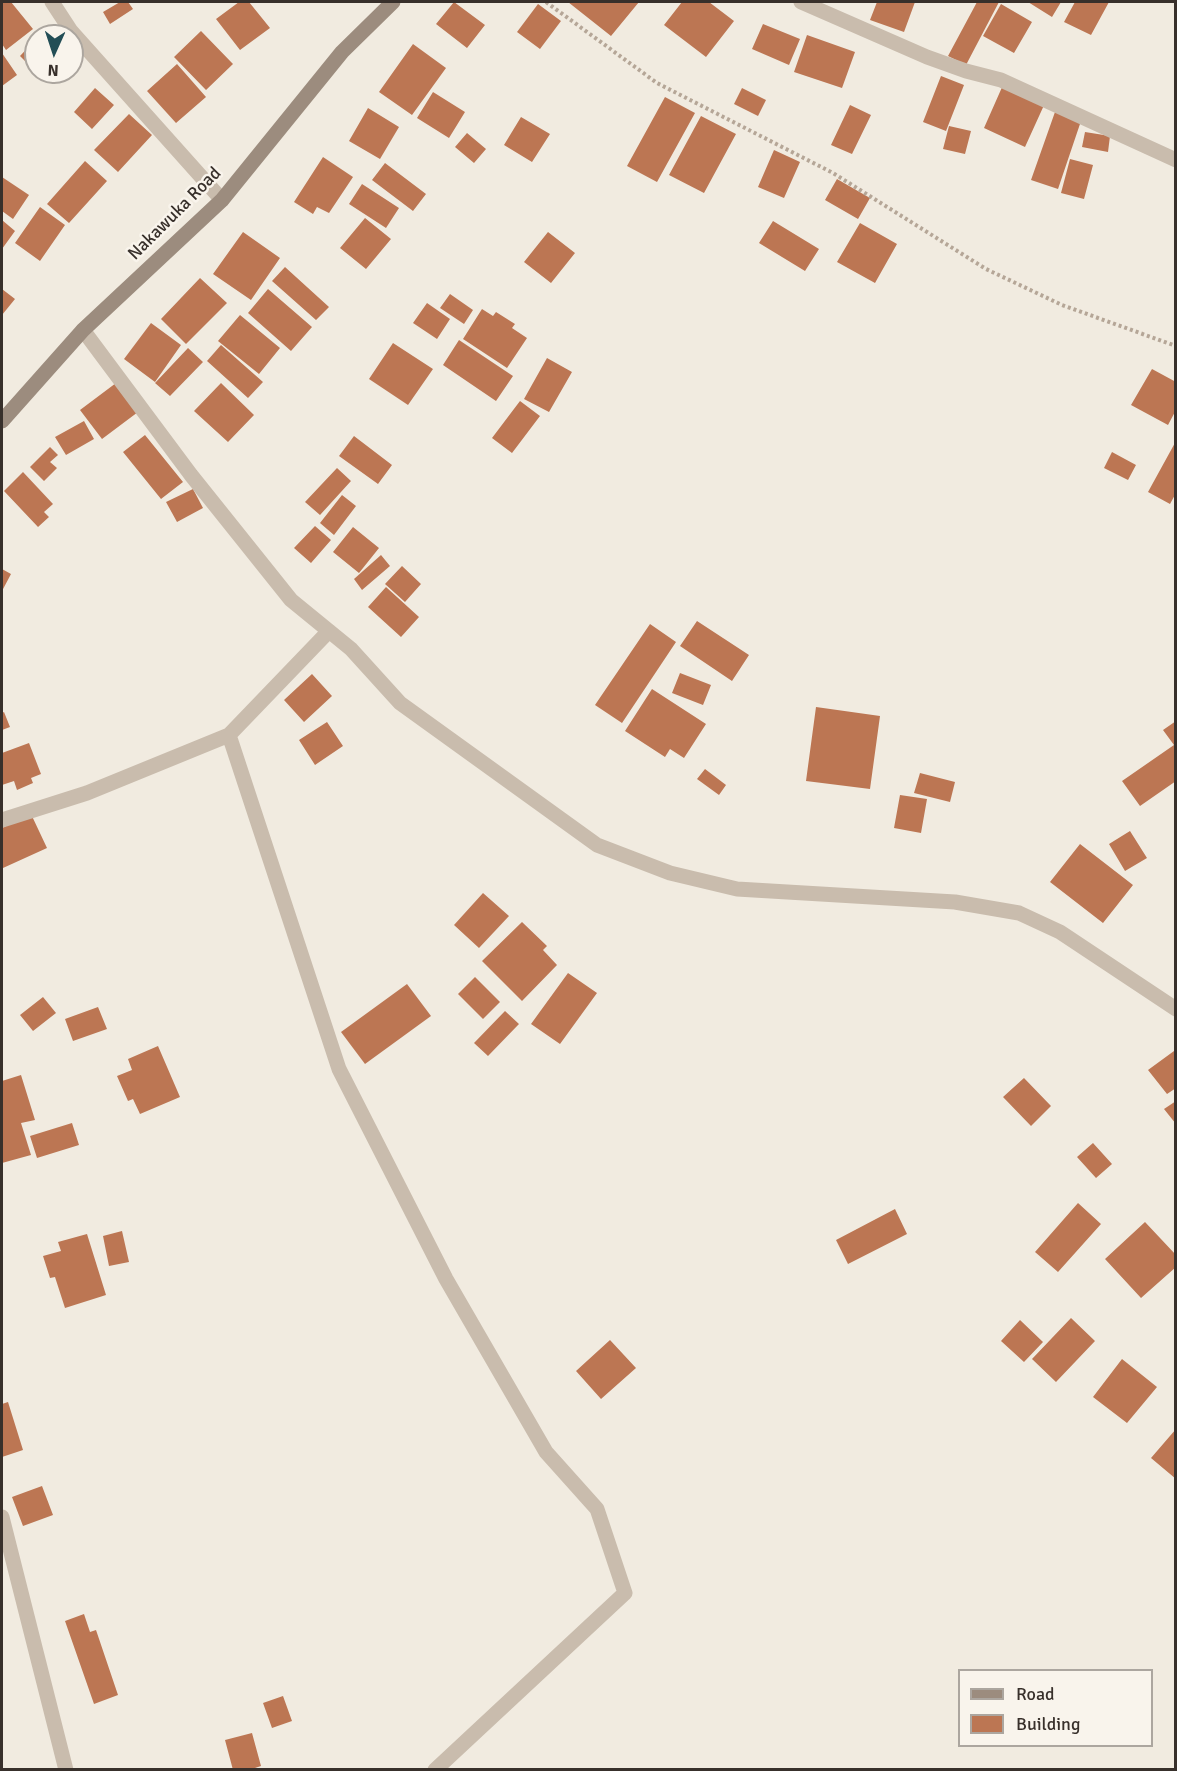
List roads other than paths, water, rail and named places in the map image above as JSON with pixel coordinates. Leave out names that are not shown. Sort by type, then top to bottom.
[{"type":"main road","name":"Nakawuka Road","points":[[2,421],[83,330],[222,200],[342,52],[393,2]]},
{"type":"street","points":[[52,2],[71,31],[222,200]]},
{"type":"street","points":[[801,2],[927,57],[1001,80],[1176,160]]},
{"type":"street","points":[[83,330],[191,475],[291,600],[351,649],[400,702],[597,845],[670,873],[737,889],[944,901],[1019,913],[1060,932],[1176,1009]]},
{"type":"street","points":[[2,820],[87,793],[229,735],[329,631]]},
{"type":"street","points":[[229,735],[339,1069],[446,1279],[546,1452],[597,1509],[626,1593],[435,1770]]},
{"type":"street","points":[[2,1517],[66,1770]]}]
